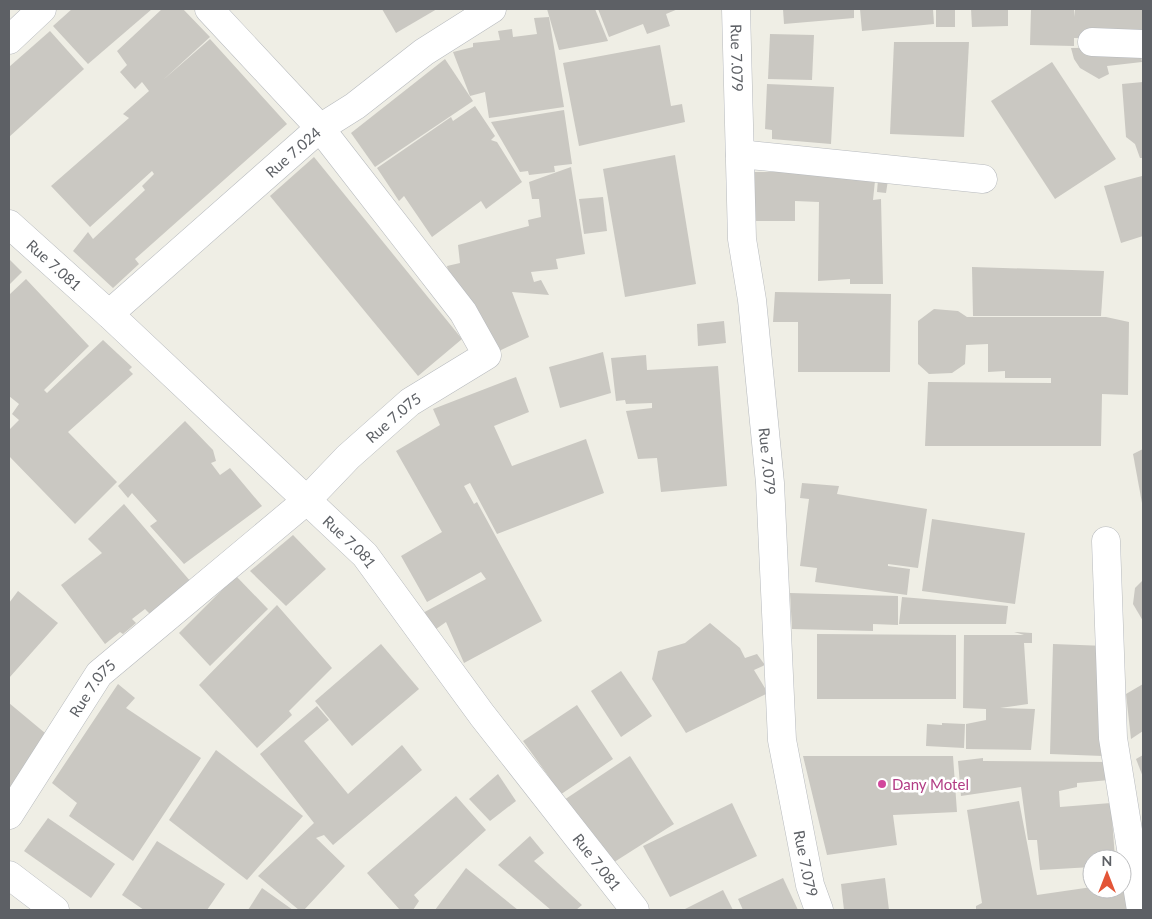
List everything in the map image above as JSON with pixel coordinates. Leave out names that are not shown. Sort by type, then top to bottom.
[{"type":"street","points":[[9,40],[42,9]]},
{"type":"street","name":"Rue 7.075","points":[[9,815],[99,674],[306,501],[348,457],[410,402],[487,355],[463,312],[320,128],[209,9]]},
{"type":"street","name":"Rue 7.024","points":[[109,314],[320,128],[355,106],[424,52],[492,9]]},
{"type":"street","name":"Rue 7.079","points":[[736,9],[742,239],[752,300],[770,482],[782,740],[810,885],[819,910]]},
{"type":"street","points":[[1092,42],[1143,44]]},
{"type":"street","points":[[740,154],[983,179]]},
{"type":"street","name":"Rue 7.081","points":[[9,224],[109,314],[365,555],[482,715],[635,910]]},
{"type":"street","points":[[1106,541],[1113,738],[1141,910]]},
{"type":"street","points":[[9,875],[55,910]]},
{"type":"building","points":[[72,9],[152,9],[88,64],[53,26]]},
{"type":"building","points":[[162,9],[183,9],[210,37],[163,80],[210,39],[287,124],[135,259],[139,264],[113,288],[73,251],[88,232],[93,239],[145,190],[142,186],[154,174],[152,171],[90,227],[51,186],[129,118],[123,114],[149,91],[142,82],[135,89],[120,72],[127,65],[117,51]]},
{"type":"building","points":[[382,9],[437,9],[396,33]]},
{"type":"building","points":[[547,9],[595,9],[608,41],[559,50]]},
{"type":"building","points":[[598,9],[678,9],[666,14],[670,26],[647,34],[643,24],[609,37]]},
{"type":"building","points":[[783,9],[854,9],[854,18],[784,24]]},
{"type":"building","points":[[860,9],[933,9],[934,24],[862,31]]},
{"type":"building","points":[[936,9],[955,9],[955,27],[936,27]]},
{"type":"building","points":[[971,9],[1008,9],[1008,26],[972,27]]},
{"type":"building","points":[[1031,9],[1074,9],[1074,17],[1075,9],[1143,9],[1143,40],[1074,38],[1074,46],[1030,45]]},
{"type":"building","points":[[549,17],[564,107],[489,118],[485,92],[470,96],[453,52],[473,47],[473,43],[500,40],[498,31],[512,29],[513,37],[537,34],[534,18]]},
{"type":"building","points":[[50,31],[84,69],[9,137],[9,67]]},
{"type":"building","points":[[770,34],[814,35],[812,80],[768,79]]},
{"type":"building","points":[[894,42],[969,42],[964,137],[890,134]]},
{"type":"building","points":[[660,45],[671,106],[682,104],[685,122],[579,146],[563,63]]},
{"type":"building","points":[[1139,47],[1142,62],[1107,66],[1109,74],[1099,79],[1080,68],[1074,59],[1071,48]]},
{"type":"building","points":[[445,59],[473,101],[375,167],[351,133]]},
{"type":"building","points":[[1052,62],[1116,159],[1055,199],[991,101]]},
{"type":"building","points":[[1143,82],[1143,158],[1140,158],[1135,144],[1126,137],[1122,84]]},
{"type":"building","points":[[767,84],[834,87],[831,144],[772,139],[772,130],[765,129]]},
{"type":"building","points":[[475,106],[495,136],[491,140],[497,142],[522,182],[486,209],[481,201],[432,237],[404,196],[399,201],[377,168],[451,117],[453,121]]},
{"type":"building","points":[[564,110],[572,164],[554,166],[555,172],[529,175],[528,171],[520,172],[491,122]]},
{"type":"building","points":[[675,155],[696,284],[625,297],[603,169]]},
{"type":"building","points":[[314,157],[462,339],[418,376],[270,196]]},
{"type":"building","points":[[571,167],[585,254],[556,259],[558,269],[531,272],[534,282],[541,280],[549,295],[512,292],[529,337],[499,351],[450,280],[447,266],[460,263],[458,245],[529,226],[528,220],[541,217],[539,199],[532,199],[529,182]]},
{"type":"building","points":[[876,171],[873,200],[881,199],[883,284],[850,284],[850,279],[818,281],[819,202],[795,201],[795,221],[747,221],[748,172]]},
{"type":"building","points":[[1142,176],[1143,236],[1121,243],[1104,186]]},
{"type":"building","points":[[878,179],[888,180],[886,193],[877,192]]},
{"type":"building","points":[[603,197],[607,231],[584,234],[579,199]]},
{"type":"building","points":[[9,259],[22,272],[9,285]]},
{"type":"building","points":[[972,267],[1104,271],[1101,316],[973,316]]},
{"type":"building","points":[[26,279],[89,346],[44,390],[47,393],[103,340],[132,367],[129,370],[133,374],[68,432],[117,482],[75,524],[9,456],[9,430],[19,420],[12,414],[19,404],[9,396],[9,295]]},
{"type":"building","points":[[775,292],[891,294],[890,372],[798,372],[798,322],[773,322]]},
{"type":"building","points":[[934,309],[958,311],[967,317],[1106,317],[1129,322],[1128,395],[1102,394],[1101,446],[925,446],[928,382],[1051,383],[1051,378],[1005,378],[1005,371],[988,372],[988,344],[966,345],[965,364],[952,373],[929,374],[918,364],[918,321]]},
{"type":"building","points":[[724,321],[726,343],[698,346],[697,324]]},
{"type":"building","points":[[603,352],[611,393],[560,408],[549,367]]},
{"type":"building","points":[[646,355],[647,370],[718,366],[727,486],[661,492],[657,458],[638,459],[626,411],[652,408],[652,403],[626,404],[625,400],[616,401],[611,358]]},
{"type":"building","points":[[516,377],[529,412],[494,426],[512,466],[586,439],[604,493],[497,534],[470,483],[464,486],[474,504],[477,502],[542,621],[464,663],[446,622],[429,634],[419,615],[486,579],[481,572],[427,602],[401,556],[442,532],[396,451],[440,425],[433,409]]},
{"type":"building","points":[[185,421],[213,450],[216,461],[211,463],[220,475],[230,468],[262,506],[184,564],[150,526],[157,521],[132,493],[128,498],[118,486]]},
{"type":"building","points":[[1143,449],[1143,503],[1142,503],[1133,454]]},
{"type":"building","points":[[802,483],[839,486],[837,494],[927,509],[918,568],[888,564],[888,566],[910,569],[907,595],[815,582],[817,568],[800,566],[809,499],[800,498]]},
{"type":"building","points":[[124,504],[197,589],[154,618],[145,609],[132,619],[136,623],[123,634],[120,632],[105,644],[61,585],[102,553],[88,539]]},
{"type":"building","points":[[932,519],[1025,533],[1015,604],[922,591]]},
{"type":"building","points":[[293,535],[326,569],[286,606],[250,571]]},
{"type":"building","points":[[236,576],[268,609],[210,666],[179,633]]},
{"type":"building","points":[[1143,580],[1143,621],[1133,604],[1135,588]]},
{"type":"building","points":[[18,591],[58,623],[9,678],[9,603]]},
{"type":"building","points":[[790,593],[898,596],[898,625],[873,624],[873,631],[792,629]]},
{"type":"building","points":[[902,597],[1008,606],[1006,624],[899,624]]},
{"type":"building","points":[[277,605],[332,668],[289,711],[292,715],[257,748],[199,685]]},
{"type":"building","points":[[710,623],[740,648],[745,658],[757,654],[765,665],[754,670],[768,693],[686,733],[652,679],[658,651],[685,643]]},
{"type":"building","points":[[1014,632],[1032,633],[1032,643],[1024,643],[1028,704],[1000,708],[1035,709],[1031,750],[966,749],[966,724],[986,720],[986,709],[963,708],[964,635],[1024,635]]},
{"type":"building","points":[[817,634],[956,635],[956,699],[817,699]]},
{"type":"building","points":[[381,644],[419,689],[352,746],[315,701]]},
{"type":"building","points":[[1053,644],[1106,646],[1103,756],[1050,754]]},
{"type":"building","points":[[621,671],[652,716],[621,737],[591,691]]},
{"type":"building","points":[[118,684],[135,698],[126,708],[201,758],[133,861],[69,816],[77,803],[52,783]]},
{"type":"building","points":[[1143,684],[1143,731],[1131,739],[1126,694]]},
{"type":"building","points":[[9,703],[51,738],[9,793]]},
{"type":"building","points":[[577,705],[613,759],[551,801],[539,784],[549,777],[523,741]]},
{"type":"building","points":[[317,706],[329,720],[304,741],[348,794],[402,745],[422,770],[333,845],[324,835],[316,838],[345,866],[304,910],[299,910],[258,876],[314,823],[260,754]]},
{"type":"building","points":[[942,723],[965,724],[964,748],[926,746],[927,724],[942,725]]},
{"type":"building","points":[[216,750],[303,816],[247,880],[169,820]]},
{"type":"building","points":[[1143,755],[1143,777],[1136,759]]},
{"type":"building","points":[[630,756],[674,824],[608,866],[564,800]]},
{"type":"building","name":"Dany Motel","points":[[803,756],[953,756],[957,812],[893,815],[897,845],[827,855]]},
{"type":"building","points":[[983,758],[983,761],[1107,762],[1109,780],[1077,783],[1077,787],[1059,791],[1060,807],[1111,803],[1114,849],[1082,849],[1082,868],[1040,870],[1037,840],[1028,840],[1021,787],[961,796],[958,761]]},
{"type":"building","points":[[498,774],[516,801],[490,821],[469,799]]},
{"type":"building","points":[[456,796],[486,830],[414,895],[419,901],[413,910],[400,910],[367,873]]},
{"type":"building","points":[[1019,801],[1037,895],[1082,888],[1082,899],[1132,899],[1132,881],[1136,910],[976,910],[976,906],[982,903],[967,810]]},
{"type":"building","points":[[732,803],[757,856],[670,897],[643,846]]},
{"type":"building","points":[[48,818],[115,864],[91,898],[24,851]]},
{"type":"building","points":[[530,836],[544,853],[534,861],[582,905],[576,910],[551,910],[498,865]]},
{"type":"building","points":[[157,841],[225,884],[207,910],[144,910],[122,895]]},
{"type":"building","points":[[466,868],[518,910],[435,910]]},
{"type":"building","points":[[783,878],[798,910],[743,910],[738,899]]},
{"type":"building","points":[[885,878],[889,910],[844,910],[841,884]]},
{"type":"building","points":[[262,888],[293,910],[248,910]]},
{"type":"building","points":[[723,890],[733,910],[683,910]]},
{"type":"place","name":"Dany Motel","points":[[882,784]]}]
